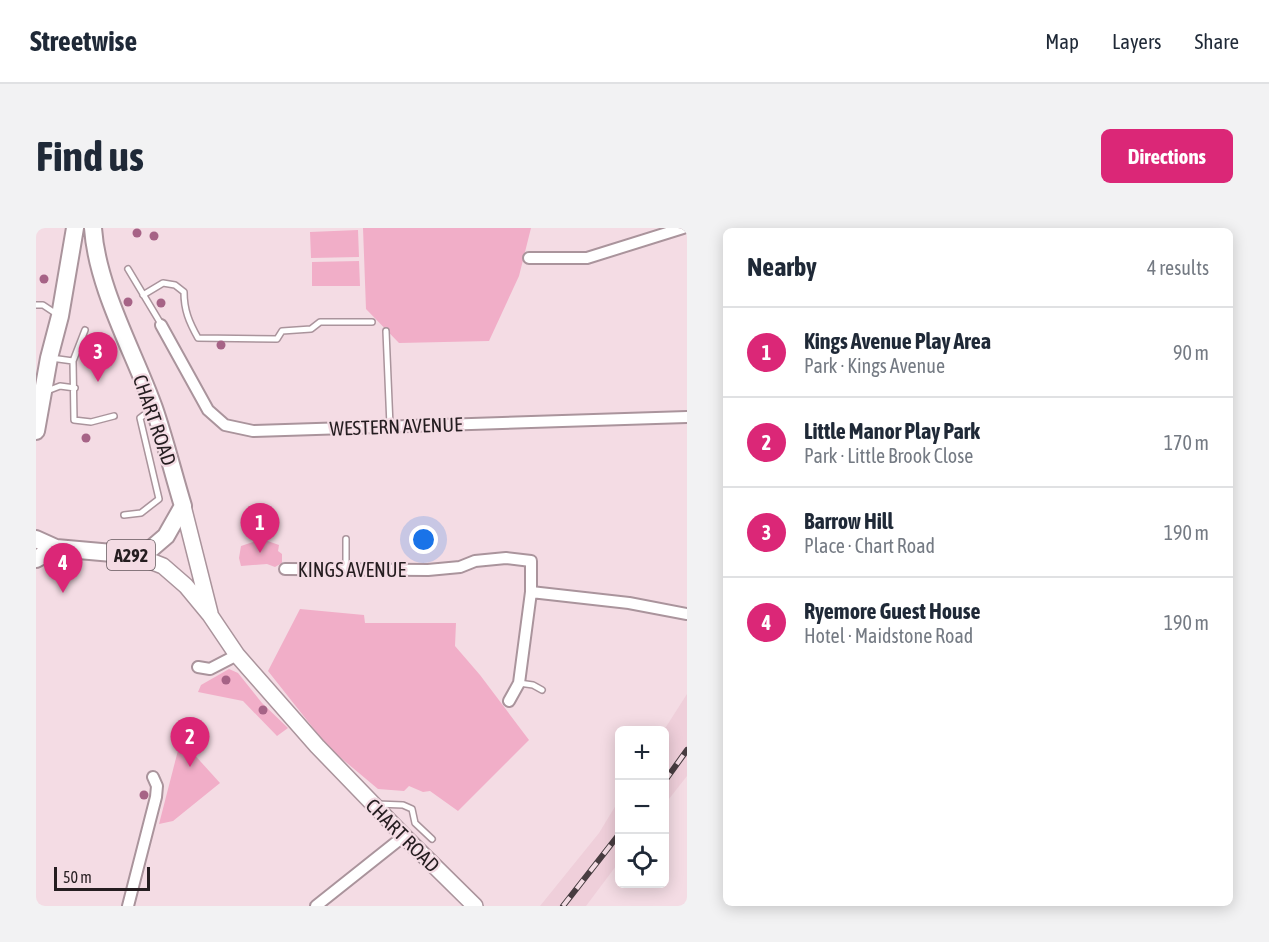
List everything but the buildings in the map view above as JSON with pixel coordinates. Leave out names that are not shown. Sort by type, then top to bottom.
[{"type":"main road","points":[[36,431],[41,390],[60,316],[75,228]]},
{"type":"main road","name":"CHART ROAD","points":[[93,228],[102,273],[113,307],[154,408],[183,506]]},
{"type":"main road","name":"A292","points":[[36,539],[56,548],[135,555],[152,548],[166,537],[183,506]]},
{"type":"main road","points":[[36,559],[56,548]]},
{"type":"street","points":[[529,258],[587,258],[683,228]]},
{"type":"street","name":"WESTERN AVENUE","points":[[161,325],[208,411],[225,425],[254,431],[687,417]]},
{"type":"street","name":"CHART ROAD","points":[[183,506],[210,615]]},
{"type":"street","name":"CHART ROAD","points":[[135,555],[163,566],[176,575],[210,615],[237,654],[317,746],[475,906]]},
{"type":"street","name":"KINGS AVENUE","points":[[285,569],[428,570],[460,567],[475,561],[506,558],[531,561],[531,592],[519,683],[509,701]]},
{"type":"street","points":[[531,592],[629,603],[687,614]]},
{"type":"street","points":[[198,667],[210,669],[237,654]]},
{"type":"street","points":[[128,906],[156,797],[157,786],[153,777]]},
{"type":"street","points":[[316,906],[404,836]]},
{"type":"lane","points":[[128,270],[161,325]]},
{"type":"lane","points":[[143,295],[163,283],[175,285],[184,292],[184,306],[189,322],[198,338],[277,339],[282,331],[311,329],[320,322],[372,322]]},
{"type":"lane","points":[[36,304],[60,316]]},
{"type":"lane","points":[[85,330],[73,361],[74,420],[90,422],[114,416]]},
{"type":"lane","points":[[386,331],[390,426]]},
{"type":"lane","points":[[49,358],[73,361]]},
{"type":"lane","points":[[41,390],[60,386],[75,388]]},
{"type":"lane","points":[[124,515],[141,513],[159,499],[141,418],[154,408]]},
{"type":"lane","points":[[345,539],[346,568]]},
{"type":"lane","points":[[519,683],[533,685],[542,690]]},
{"type":"lane","points":[[373,804],[403,805],[412,809],[415,823],[432,839]]},
{"type":"shaded area","points":[[363,228],[531,228],[519,276],[489,341],[399,343],[366,309]]},
{"type":"shaded area","points":[[358,230],[359,257],[311,258],[310,232]]},
{"type":"shaded area","points":[[359,261],[360,286],[312,286],[312,262]]},
{"type":"shaded area","points":[[262,539],[279,545],[278,551],[282,554],[282,563],[275,567],[267,564],[241,566],[239,558],[241,546]]},
{"type":"shaded area","points":[[300,609],[364,615],[365,623],[456,623],[455,646],[529,740],[458,811],[430,791],[423,792],[409,786],[404,791],[378,789],[329,748],[268,671]]},
{"type":"shaded area","points":[[229,669],[238,673],[262,703],[288,728],[277,736],[243,701],[198,692],[201,685]]},
{"type":"shaded area","points":[[687,694],[687,776],[669,799],[669,726],[667,726]]},
{"type":"shaded area","points":[[183,731],[191,751],[220,783],[173,821],[159,824]]},
{"type":"shaded area","points":[[615,807],[615,867],[586,906],[540,906],[599,833]]},
{"type":"railway","points":[[665,780],[687,750]]},
{"type":"railway","points":[[563,906],[619,834]]},
{"type":"place","name":"Barrow Hill","points":[[98,382]]},
{"type":"place","name":"Kings Avenue Play Area","points":[[260,553]]},
{"type":"place","name":"Ryemore Guest House","points":[[63,593]]},
{"type":"place","name":"Little Manor Play Park","points":[[190,767]]}]
